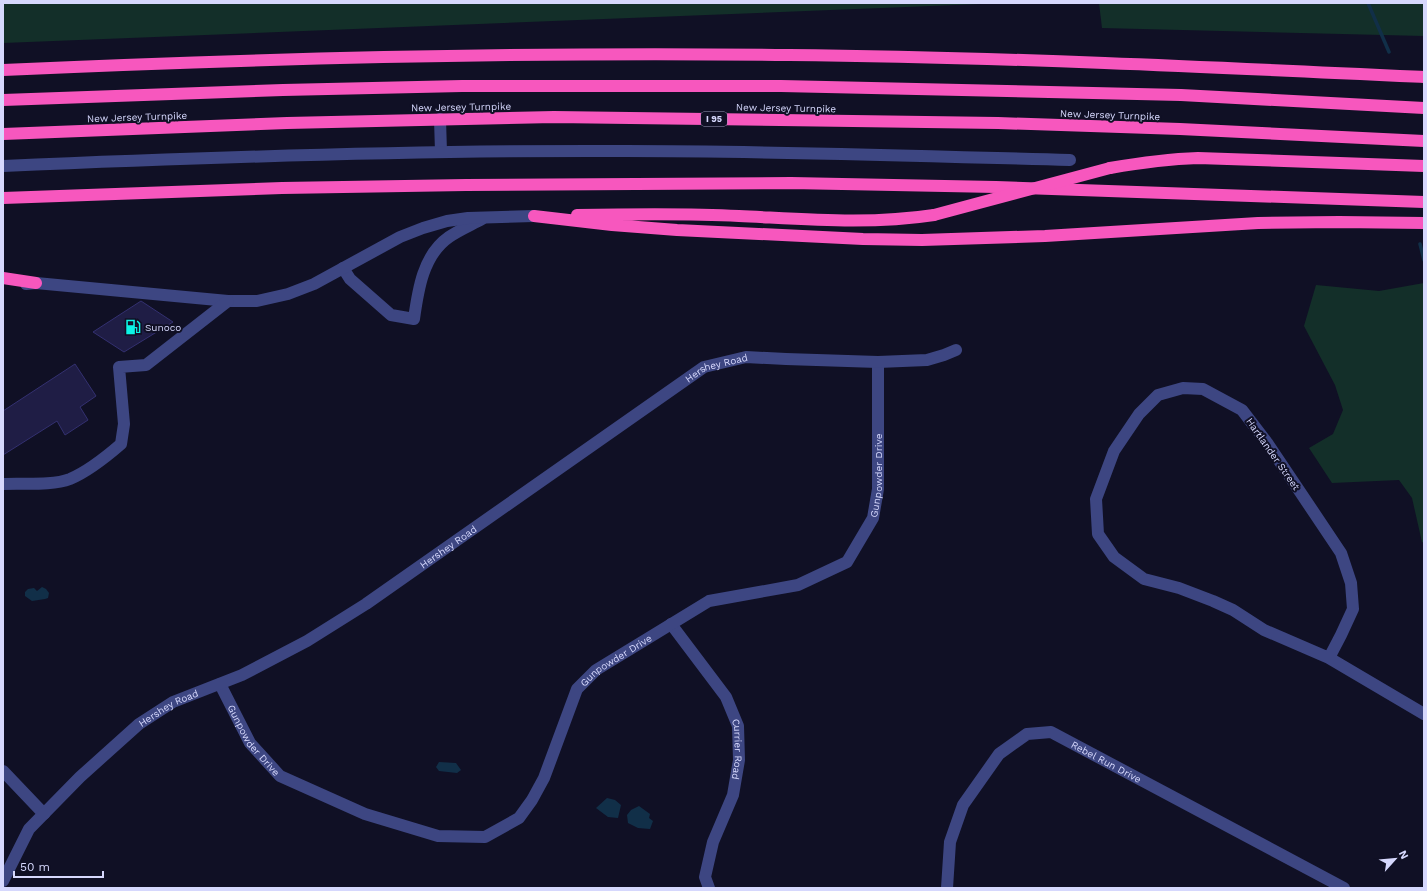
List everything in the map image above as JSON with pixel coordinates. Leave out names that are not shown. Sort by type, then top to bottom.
[{"type":"highway","points":[[3,70],[293,59],[480,56],[780,55],[1022,60],[1424,77]]},
{"type":"highway","name":"New Jersey Turnpike","points":[[3,100],[283,90],[462,86],[782,86],[1181,95],[1424,108]]},
{"type":"highway","name":"New Jersey Turnpike","points":[[3,134],[287,123],[554,117],[998,124],[1187,130],[1424,141]]},
{"type":"highway","points":[[534,216],[672,214],[862,222],[910,219],[934,215],[1110,168],[1141,162],[1170,159],[1198,158],[1424,166]]},
{"type":"highway","points":[[3,198],[282,188],[474,185],[791,184],[996,187],[1424,202]]},
{"type":"highway","points":[[534,216],[612,225],[677,230],[863,239],[922,240],[1006,238],[1258,223],[1424,222]]},
{"type":"highway","points":[[3,278],[36,283]]},
{"type":"street","points":[[440,119],[441,152]]},
{"type":"street","points":[[3,166],[441,152],[764,152],[1070,160]]},
{"type":"street","points":[[3,284],[36,283],[228,301],[257,301],[288,294],[314,284],[400,237],[423,228],[447,221],[484,217],[534,216]]},
{"type":"street","points":[[343,268],[350,279],[391,315],[414,319],[418,289],[430,256],[448,238],[484,217]]},
{"type":"street","points":[[3,484],[51,483],[70,479],[105,457],[121,444],[124,424],[118,368],[146,365],[228,301]]},
{"type":"street","name":"Hershey Road","points":[[3,881],[29,829],[80,777],[139,724],[173,702],[242,675],[307,641],[366,604],[704,367],[746,357],[878,362],[927,360],[956,350]]},
{"type":"street","name":"Gunpowder Drive","points":[[220,684],[250,743],[280,776],[365,814],[431,834],[438,836],[485,837],[519,818],[532,800],[544,778],[577,689],[596,670],[709,601],[798,585],[846,562],[873,518],[878,489],[878,362]]},
{"type":"street","name":"Hartlander Street","points":[[1329,658],[1353,609],[1352,583],[1341,553],[1272,450],[1242,410],[1203,389],[1183,388],[1158,395],[1139,414],[1114,451],[1096,499],[1098,534],[1114,557],[1144,579],[1179,588],[1213,600],[1234,610],[1264,630],[1329,658],[1424,714]]},
{"type":"street","name":"Currier Road","points":[[670,624],[726,697],[738,726],[739,760],[733,795],[713,842],[705,877],[710,888]]},
{"type":"street","name":"Rebel Run Drive","points":[[946,888],[950,842],[963,805],[999,754],[1027,734],[1051,732],[1344,888]]},
{"type":"street","points":[[3,772],[44,814]]},
{"type":"green space","points":[[3,3],[1006,3],[3,43]]},
{"type":"green space","points":[[1099,3],[1424,3],[1424,36],[1102,28]]},
{"type":"green space","points":[[1424,283],[1424,543],[1422,542],[1412,498],[1399,480],[1332,483],[1309,448],[1333,434],[1343,410],[1335,385],[1304,326],[1316,285],[1379,291]]},
{"type":"water","points":[[42,587],[49,593],[48,598],[32,601],[25,596],[25,592],[28,589],[34,588],[37,591]]},
{"type":"water","points":[[439,762],[456,763],[461,770],[457,773],[439,771],[436,767]]},
{"type":"water","points":[[607,798],[615,800],[621,805],[618,818],[608,817],[596,808]]},
{"type":"water","points":[[639,806],[650,814],[649,818],[653,821],[650,829],[638,828],[628,823],[627,815],[631,810]]},
{"type":"building","name":"Sunoco","points":[[141,301],[173,322],[124,352],[93,332]]},
{"type":"building","points":[[75,364],[96,396],[80,407],[88,420],[65,435],[57,421],[3,455],[3,411]]},
{"type":"waterway","points":[[1368,3],[1389,52]]},
{"type":"waterway","points":[[1420,244],[1424,260]]},
{"type":"place","name":"Sunoco","points":[[133,327]]}]
